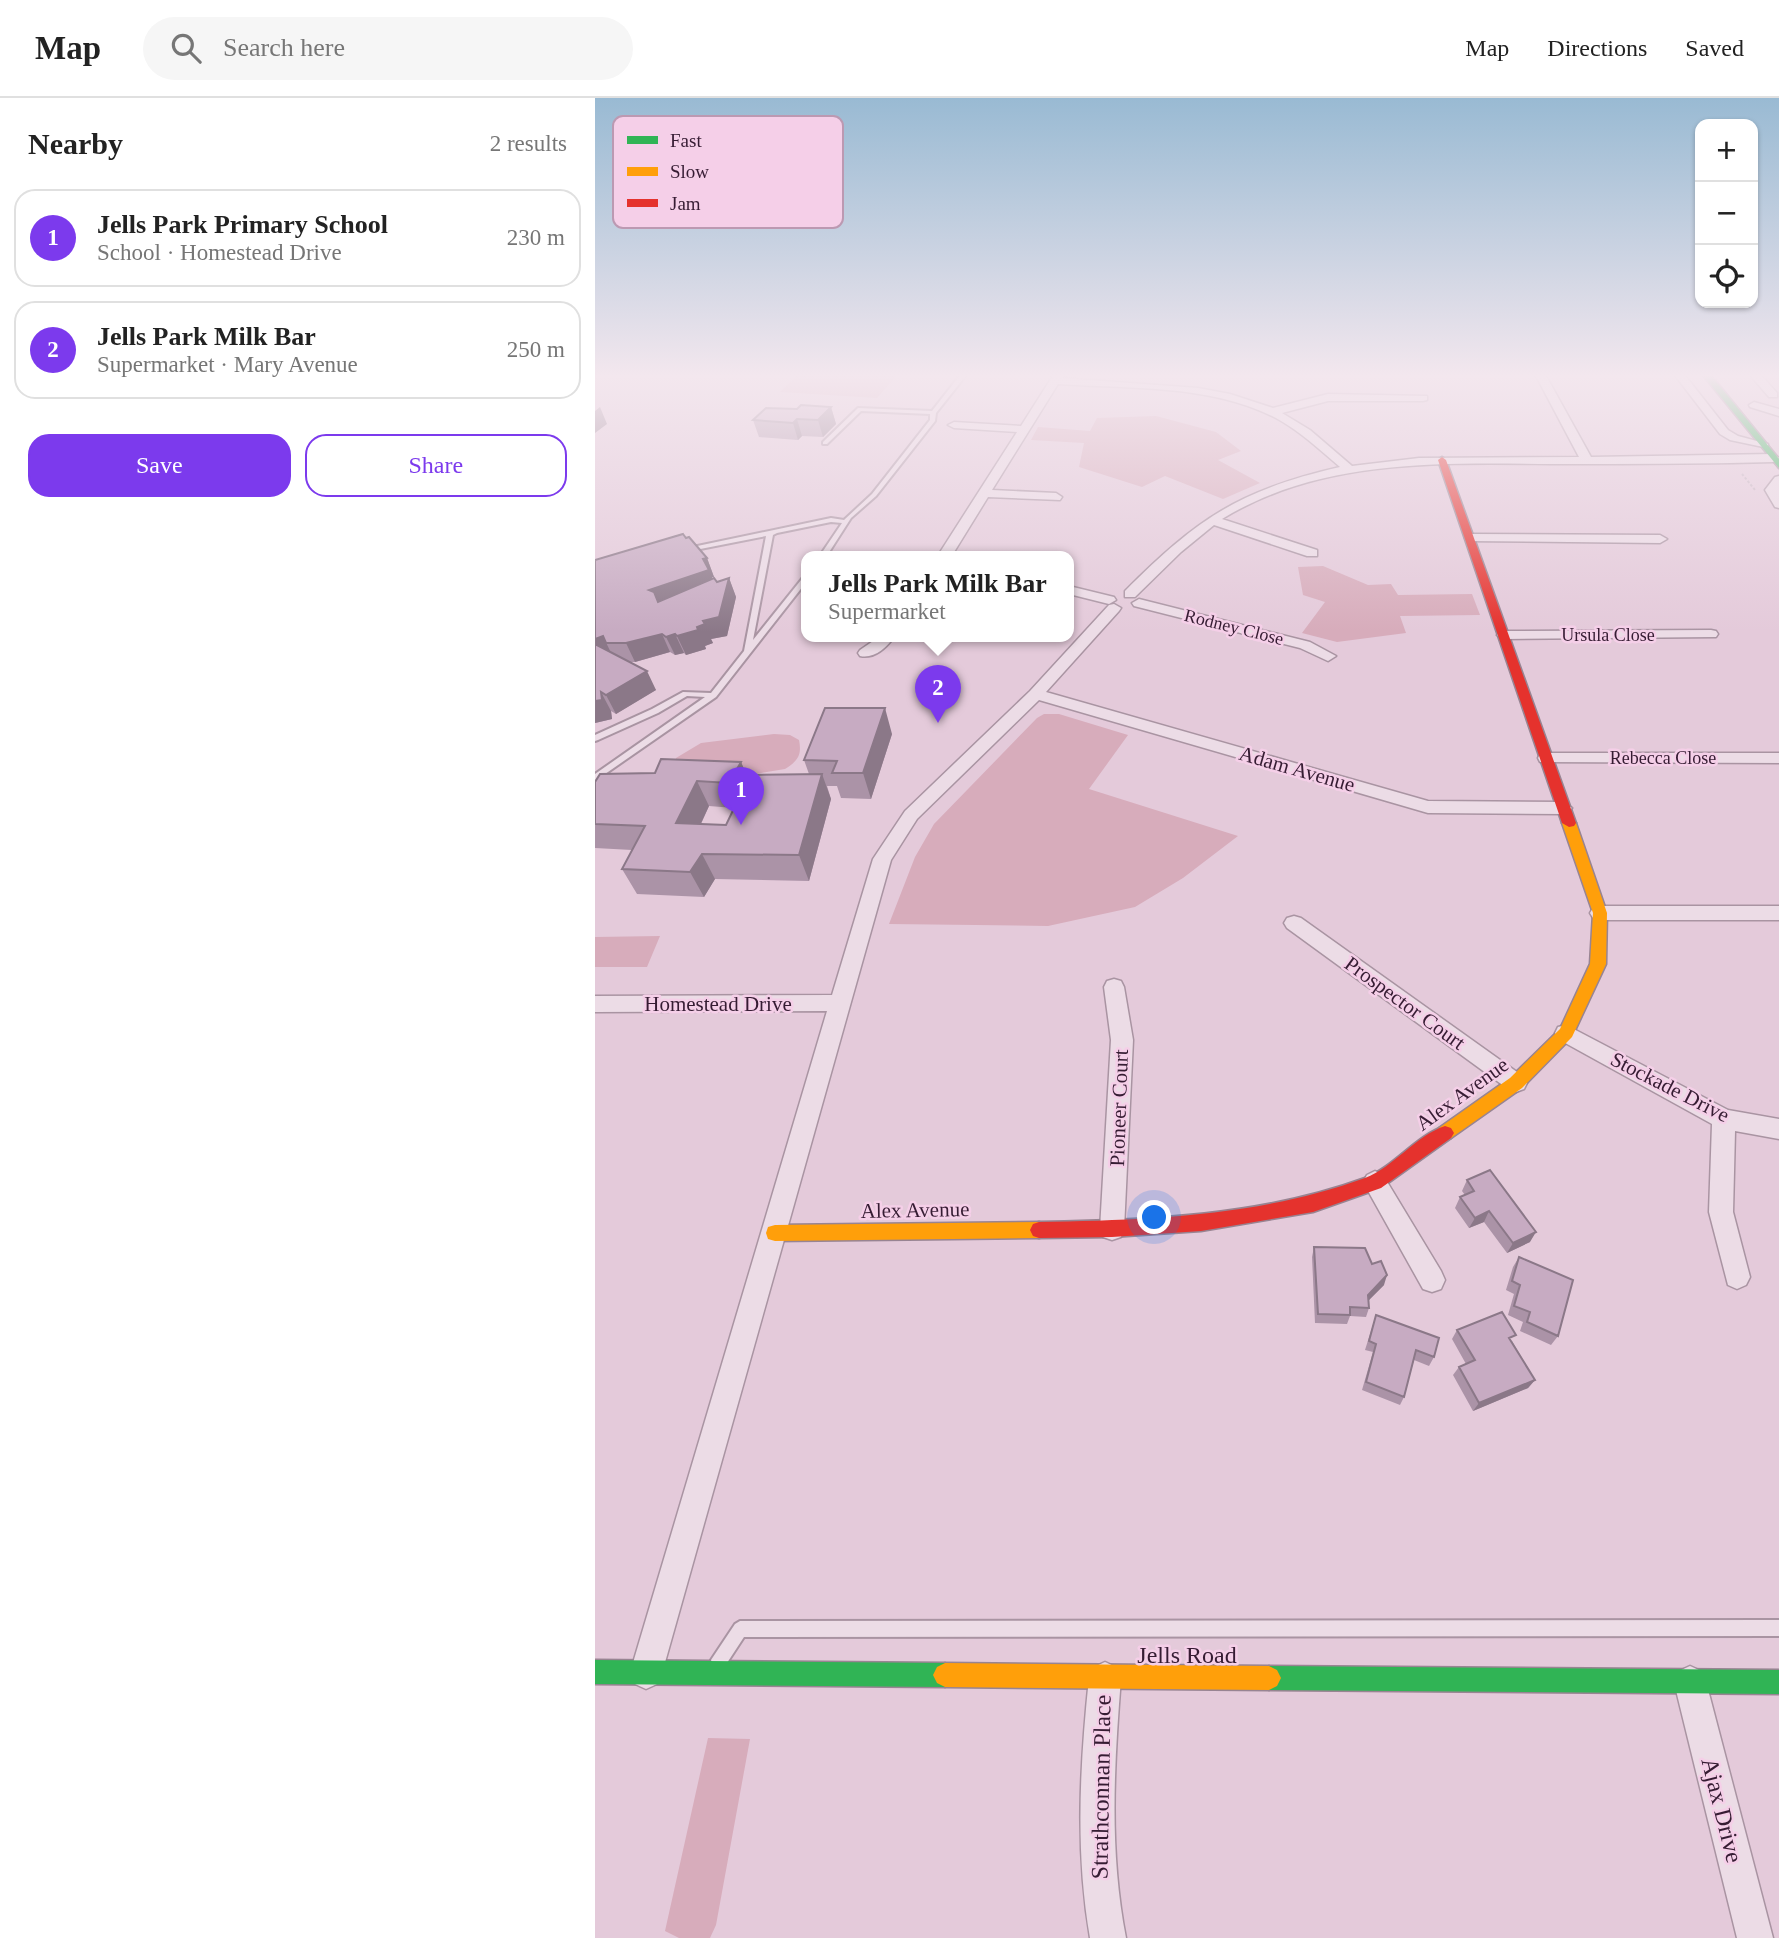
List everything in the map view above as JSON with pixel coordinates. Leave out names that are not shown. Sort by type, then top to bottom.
[{"type":"street","points":[[948,551],[1004,460]]},
{"type":"street","points":[[1339,460],[1349,469]]},
{"type":"street","points":[[646,1673],[775,1233],[868,902],[882,859],[911,815],[1036,694],[1123,601],[1180,546],[1211,520],[1230,509],[1285,486],[1349,469],[1442,460],[1776,462],[1771,493],[1779,504]]},
{"type":"street","name":"Alex Avenue","points":[[775,1233],[1112,1229],[1201,1223],[1313,1204],[1375,1182],[1516,1083],[1566,1033],[1598,964],[1600,913],[1472,538],[1442,460]]},
{"type":"street","points":[[985,493],[1056,497]]},
{"type":"street","points":[[1211,520],[1312,553]]},
{"type":"street","points":[[1472,538],[1660,539]]},
{"type":"street","name":"Rodney Close","points":[[1074,591],[1305,645],[1328,656]]},
{"type":"street","name":"Ursula Close","points":[[1504,635],[1711,634]]},
{"type":"street","points":[[865,653],[883,642]]},
{"type":"street","name":"Adam Avenue","points":[[1036,694],[1429,807],[1563,808]]},
{"type":"street","name":"Rebecca Close","points":[[1546,758],[1779,758]]},
{"type":"street","points":[[1600,913],[1779,914]]},
{"type":"street","name":"Prospector Court","points":[[1294,923],[1516,1083]]},
{"type":"street","name":"Pioneer Court","points":[[1112,1229],[1122,1040],[1114,987]]},
{"type":"street","name":"Homestead Drive","points":[[595,1004],[841,1003]]},
{"type":"street","name":"Stockade Drive","points":[[1566,1033],[1724,1119],[1779,1129]]},
{"type":"street","points":[[1724,1119],[1721,1212],[1737,1277]]},
{"type":"street","points":[[1375,1182],[1432,1280]]},
{"type":"street","name":"Jells Road","points":[[595,1672],[1779,1682]]},
{"type":"street","name":"Strathconnan Place","points":[[1105,1678],[1099,1737],[1097,1840],[1099,1900],[1108,1938]]},
{"type":"street","name":"Ajax Drive","points":[[1690,1682],[1755,1938]]},
{"type":"lane","points":[[826,551],[846,522],[874,495],[902,460]]},
{"type":"lane","points":[[675,553],[831,520],[846,522]]},
{"type":"lane","points":[[746,654],[772,533]]},
{"type":"lane","points":[[595,778],[713,695],[801,584]]},
{"type":"lane","points":[[595,738],[686,694],[713,695]]},
{"type":"lane","points":[[710,1674],[740,1629],[1779,1628]]},
{"type":"shaded area","points":[[1080,460],[1218,460],[1260,483],[1223,499],[1165,476],[1142,487],[1079,467]]},
{"type":"shaded area","points":[[1323,566],[1368,585],[1391,584],[1398,595],[1472,594],[1480,615],[1400,616],[1406,633],[1337,642],[1302,633],[1325,602],[1303,595],[1298,567]]},
{"type":"shaded area","points":[[1044,714],[1059,714],[1128,735],[1089,789],[1238,836],[1183,878],[1135,907],[1048,926],[889,924],[915,857],[934,824],[1037,718]]},
{"type":"shaded area","points":[[774,734],[790,735],[799,740],[798,757],[785,769],[692,784],[673,771],[676,758],[701,743]]},
{"type":"shaded area","points":[[660,936],[647,967],[595,967],[595,937]]},
{"type":"shaded area","points":[[708,1738],[750,1739],[716,1925],[710,1938],[679,1938],[665,1931]]},
{"type":"building","points":[[683,534],[686,538],[689,537],[707,558],[703,559],[709,570],[649,590],[654,592],[658,602],[714,578],[717,582],[729,578],[719,617],[703,621],[705,624],[697,627],[698,630],[677,636],[675,634],[666,637],[662,634],[626,643],[606,643],[603,636],[595,639],[595,560]]},
{"type":"building","points":[[595,644],[647,671],[606,695],[601,692],[602,700],[595,701]]},
{"type":"building","points":[[825,708],[885,708],[863,773],[832,773],[837,761],[804,760]]},
{"type":"building","points":[[661,759],[741,762],[729,783],[697,781],[676,823],[726,825],[750,775],[822,774],[799,855],[702,854],[690,872],[622,869],[645,826],[595,824],[595,782],[600,774],[655,773]]},
{"type":"building","points":[[1490,1170],[1536,1232],[1513,1243],[1489,1211],[1475,1218],[1460,1197],[1474,1191],[1467,1180]]},
{"type":"building","points":[[1314,1247],[1365,1248],[1372,1264],[1381,1261],[1387,1275],[1368,1295],[1369,1308],[1350,1307],[1350,1315],[1318,1314]]},
{"type":"building","points":[[1519,1257],[1573,1280],[1558,1336],[1527,1322],[1530,1312],[1514,1306],[1520,1285],[1512,1281]]},
{"type":"building","points":[[1502,1312],[1516,1335],[1509,1338],[1535,1380],[1479,1403],[1459,1367],[1475,1360],[1457,1330]]},
{"type":"building","points":[[1376,1315],[1439,1338],[1434,1357],[1416,1350],[1404,1397],[1366,1382],[1376,1344],[1369,1341]]},
{"type":"traffic: fast","points":[[1775,460],[1779,465]]},
{"type":"traffic: fast","points":[[595,1672],[945,1675]]},
{"type":"traffic: fast","points":[[1269,1678],[1779,1682]]},
{"type":"traffic: slow","points":[[1445,1133],[1516,1083],[1566,1033],[1598,964],[1600,913],[1569,823]]},
{"type":"traffic: slow","points":[[775,1233],[1039,1230]]},
{"type":"traffic: slow","points":[[945,1675],[1269,1678]]},
{"type":"traffic: jam","points":[[1442,460],[1569,823]]},
{"type":"traffic: jam","points":[[1039,1230],[1112,1229],[1201,1223],[1313,1204],[1375,1182],[1445,1133]]},
{"type":"place","name":"Jells Park Milk Bar","points":[[938,723]]},
{"type":"place","name":"Jells Park Primary School","points":[[741,825]]}]
